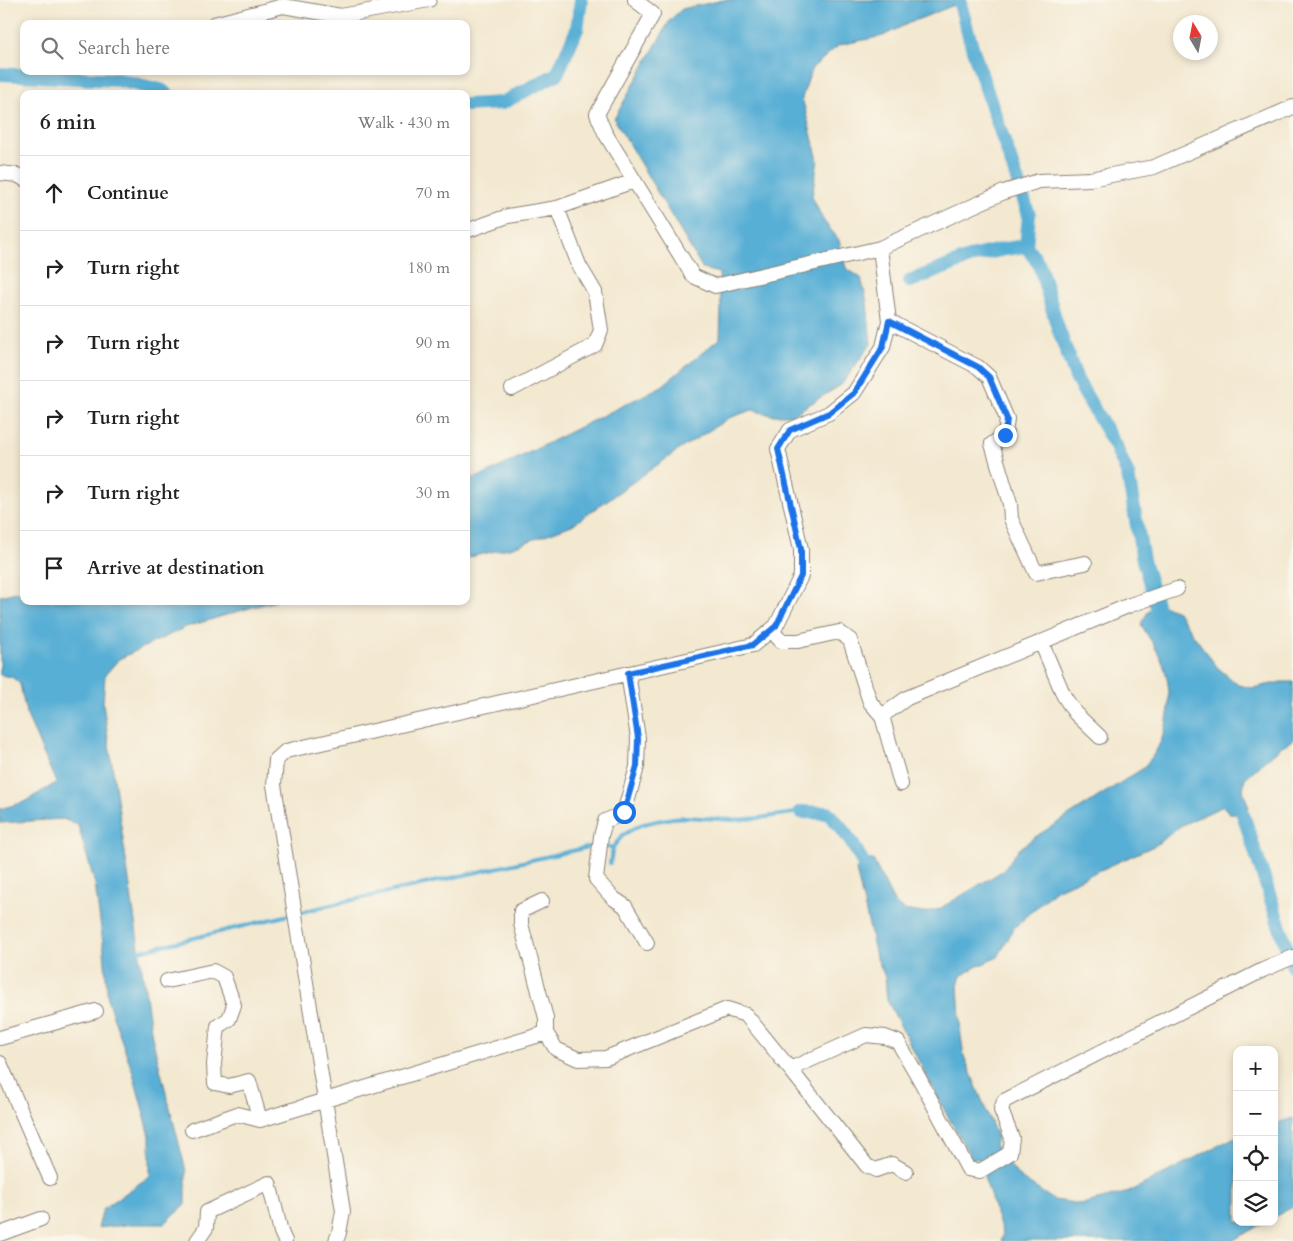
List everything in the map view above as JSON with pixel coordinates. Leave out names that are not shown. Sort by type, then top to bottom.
[{"type":"street","points":[[229,20],[283,6],[341,16],[429,0]]},
{"type":"street","points":[[635,0],[653,14],[597,114],[605,133],[693,276],[715,286],[880,248],[1004,192],[1039,181],[1090,180],[1154,167],[1293,107]]},
{"type":"street","points":[[0,172],[20,177]]},
{"type":"street","points":[[470,230],[508,216],[557,208],[634,181]]},
{"type":"street","points":[[512,389],[595,345],[601,330],[594,292],[578,265],[557,208]]},
{"type":"street","points":[[336,1241],[340,1233],[343,1211],[274,785],[276,760],[286,751],[753,645],[776,626],[801,576],[801,549],[778,449],[790,430],[829,413],[854,393],[883,347],[889,321],[880,248]]},
{"type":"street","points":[[889,321],[978,367],[989,377],[1007,419],[1005,435],[992,444],[1010,504],[1011,519],[1036,573],[1085,563]]},
{"type":"street","points":[[882,716],[907,698],[1130,605],[1176,589]]},
{"type":"street","points":[[771,630],[781,641],[798,641],[839,632],[850,640],[870,702],[882,716],[901,784]]},
{"type":"street","points":[[1041,642],[1064,696],[1075,713],[1100,738]]},
{"type":"street","points":[[628,673],[638,738],[637,766],[624,812],[605,821],[596,879],[613,898],[625,906],[648,943]]},
{"type":"street","points":[[542,901],[521,911],[521,924],[546,1018],[546,1033],[556,1049],[578,1059],[606,1058],[728,1009],[746,1015],[867,1166],[876,1170],[892,1164],[906,1172]]},
{"type":"street","points":[[790,1069],[866,1035],[885,1037],[898,1042],[968,1169],[980,1171],[1010,1153],[1012,1138],[1001,1110],[1004,1101],[1293,957]]},
{"type":"street","points":[[167,981],[213,971],[224,977],[234,1005],[230,1019],[218,1026],[214,1064],[215,1083],[229,1086],[249,1081],[260,1120]]},
{"type":"street","points":[[0,1038],[96,1012]]},
{"type":"street","points":[[192,1130],[237,1114],[260,1120],[546,1033]]},
{"type":"street","points":[[0,1063],[50,1178]]},
{"type":"street","points":[[197,1241],[206,1228],[207,1212],[269,1183],[285,1241]]},
{"type":"street","points":[[0,1234],[41,1219]]},
{"type":"water","points":[[723,0],[967,0],[909,23],[883,36],[839,45],[812,68],[802,98],[818,160],[812,196],[823,220],[839,240],[846,268],[861,278],[867,302],[871,344],[841,385],[792,415],[772,415],[752,410],[729,418],[680,449],[572,525],[513,547],[470,557],[470,479],[484,475],[662,386],[720,338],[719,273],[703,269],[614,119],[670,20],[682,9]]},
{"type":"water","points":[[20,591],[20,605],[261,605],[186,627],[119,659],[105,675],[103,703],[152,1037],[186,1171],[186,1204],[164,1224],[134,1224],[98,1228],[103,1209],[150,1176],[150,1136],[132,1070],[108,1002],[104,951],[95,884],[78,825],[63,819],[0,823],[0,809],[24,802],[56,783],[26,713],[20,684],[12,677],[0,675],[0,596]]},
{"type":"water","points":[[1156,607],[1167,607],[1177,611],[1217,667],[1238,685],[1253,688],[1281,682],[1293,682],[1293,740],[1282,746],[1245,778],[1243,790],[1249,808],[1242,813],[1229,813],[1223,806],[1182,825],[1156,845],[1054,891],[1014,928],[998,957],[961,976],[958,985],[964,1056],[997,1137],[995,1145],[1019,1177],[1054,1200],[1082,1204],[1129,1192],[1233,1138],[1233,1226],[1258,1226],[1232,1241],[1001,1241],[1003,1235],[978,1158],[972,1159],[887,1000],[885,977],[876,956],[856,870],[862,860],[873,860],[895,904],[904,910],[923,913],[939,909],[1004,870],[1017,851],[1032,839],[1142,769],[1152,757],[1163,736],[1169,700],[1163,664],[1141,624],[1148,612]]},
{"type":"water","points":[[1293,1118],[1293,1207],[1278,1215],[1278,1136],[1278,1123]]},
{"type":"waterway","points":[[470,105],[502,103],[557,74],[577,29],[581,0]]},
{"type":"waterway","points":[[959,0],[973,50],[1029,215],[1026,246]]},
{"type":"waterway","points":[[0,74],[118,80],[161,90]]},
{"type":"waterway","points":[[910,281],[974,256],[1026,246],[1039,264],[1058,328],[1077,380],[1116,447],[1128,475],[1143,560],[1159,614],[1164,623]]},
{"type":"waterway","points":[[1237,796],[1293,967]]},
{"type":"waterway","points":[[610,863],[613,847],[623,835],[640,825],[673,818],[732,820],[801,812]]},
{"type":"waterway","points":[[801,812],[828,813],[852,843],[869,877]]},
{"type":"waterway","points":[[136,952],[322,907],[589,847],[613,847]]},
{"type":"route","points":[[624,812],[637,766],[638,738],[628,673],[753,645],[776,626],[801,576],[801,549],[778,449],[790,430],[829,413],[854,393],[883,347],[889,321],[978,367],[989,377],[1007,419],[1005,435]]}]
